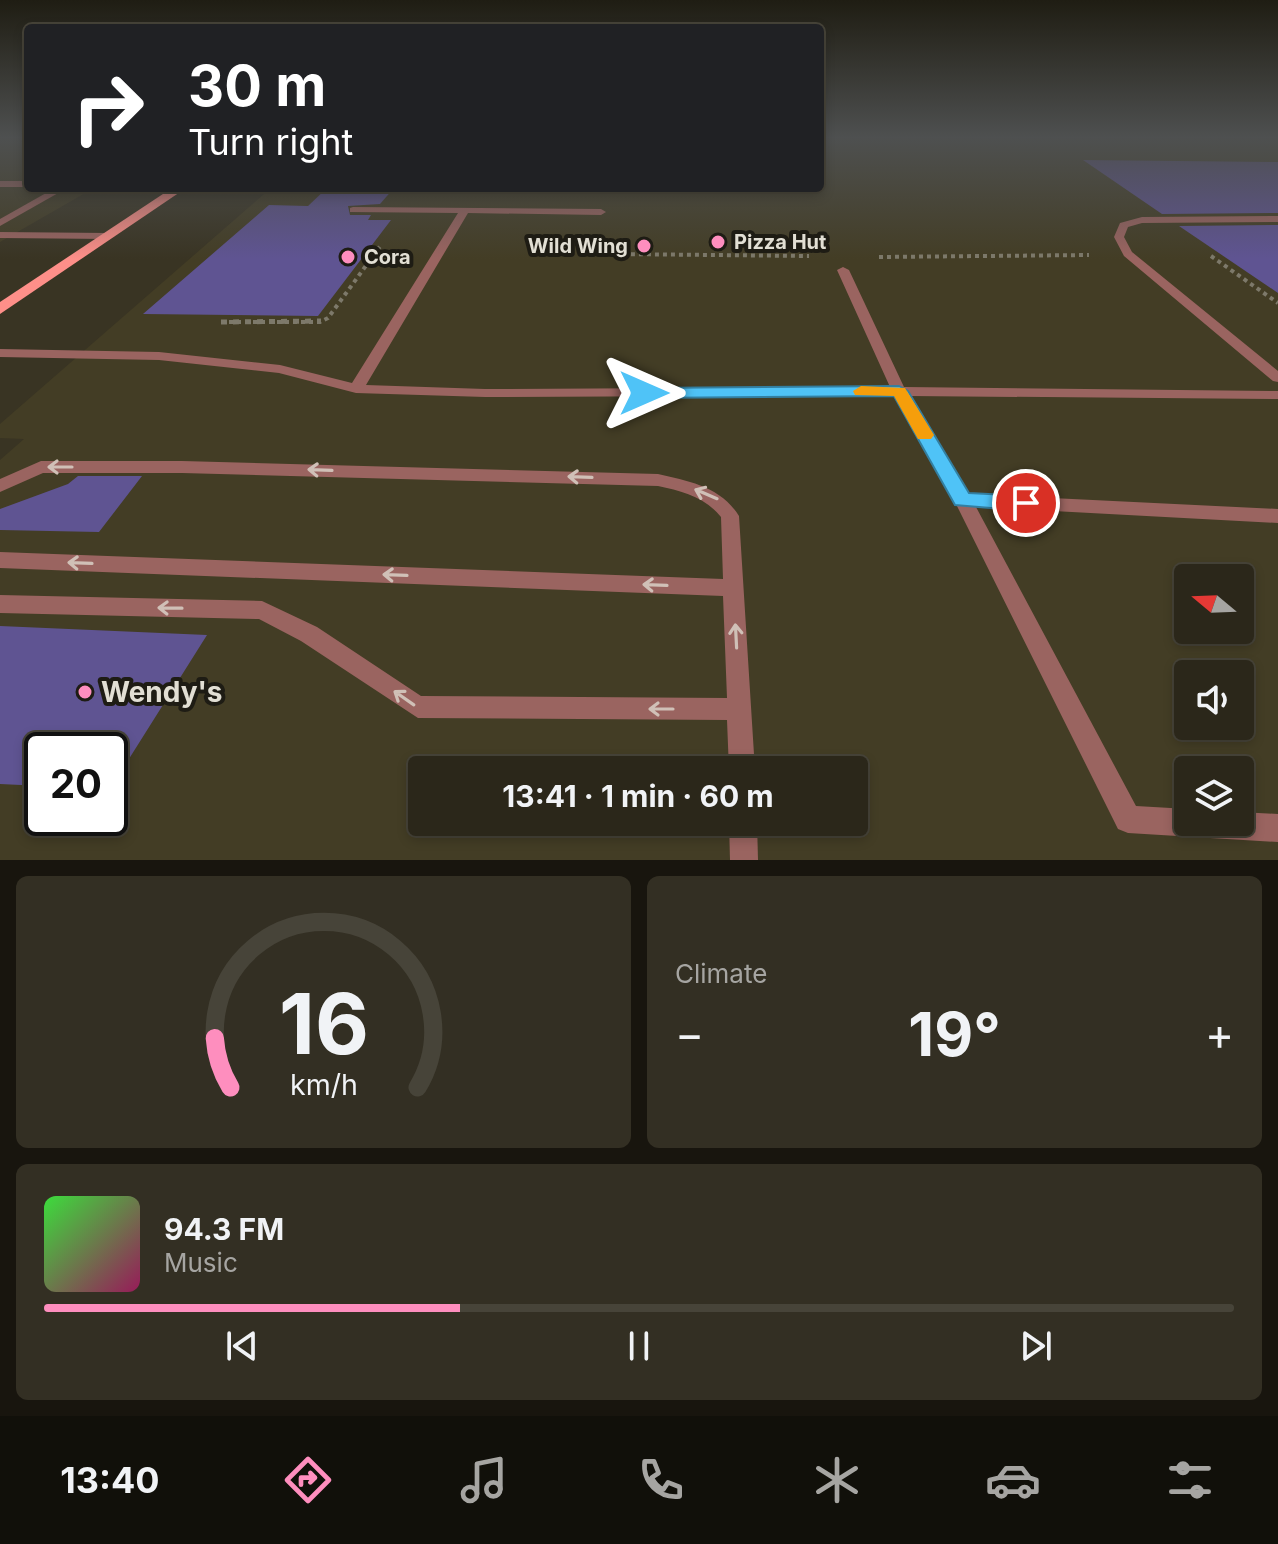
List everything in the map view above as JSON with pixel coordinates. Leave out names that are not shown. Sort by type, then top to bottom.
[{"type":"main road","points":[[0,309],[174,192]]},
{"type":"lane","points":[[0,184],[24,184]]},
{"type":"lane","points":[[0,223],[55,192]]},
{"type":"lane","points":[[353,210],[601,212]]},
{"type":"lane","points":[[356,389],[465,210]]},
{"type":"lane","points":[[1278,219],[1142,220],[1124,225],[1119,237],[1128,254],[1278,378]]},
{"type":"lane","points":[[0,235],[109,236]]},
{"type":"lane","points":[[843,270],[899,391],[963,500],[1128,819],[1278,828]]},
{"type":"lane","points":[[0,353],[159,356],[280,369],[356,389],[485,393],[899,391],[1278,395]]},
{"type":"lane","points":[[0,486],[41,467],[182,467],[658,480],[706,493],[720,501],[730,516],[741,756]]},
{"type":"lane","points":[[963,500],[1278,516]]},
{"type":"lane","points":[[0,560],[733,588]]},
{"type":"lane","points":[[0,604],[262,610],[309,634],[418,707],[739,709]]},
{"type":"lane","points":[[743,836],[744,860]]},
{"type":"path","points":[[218,322],[320,322],[328,318],[386,237],[448,238]]},
{"type":"path","points":[[620,240],[618,254],[819,256]]},
{"type":"path","points":[[865,257],[1020,258],[1128,254]]},
{"type":"path","points":[[1210,255],[1278,303]]},
{"type":"shaded area","points":[[0,178],[24,178],[24,192],[87,192],[0,242]]},
{"type":"shaded area","points":[[824,178],[1278,178],[1278,860],[0,860],[0,460],[24,439],[0,438],[0,424],[266,192],[824,192]]},
{"type":"building","points":[[1110,178],[1278,178],[1278,213],[1162,214]]},
{"type":"building","points":[[323,192],[390,192],[380,204],[348,206],[350,215],[371,215],[368,220],[391,220],[318,316],[143,314],[269,205],[308,206]]},
{"type":"building","points":[[1278,225],[1278,293],[1179,226]]},
{"type":"building","points":[[78,476],[142,476],[99,532],[0,530],[0,509],[68,484]]},
{"type":"building","name":"Wendy's","points":[[0,626],[207,635],[128,760],[128,732],[24,732],[24,785],[0,784]]},
{"type":"slow traffic","points":[[861,391],[899,391],[925,435]]},
{"type":"place","name":"Pizza Hut","points":[[718,242]]},
{"type":"place","name":"Wild Wing","points":[[644,246]]},
{"type":"place","name":"Cora","points":[[348,257]]},
{"type":"place","name":"Wendy's","points":[[85,692]]},
{"type":"route","points":[[644,393],[899,391],[963,500],[1026,503]]}]
